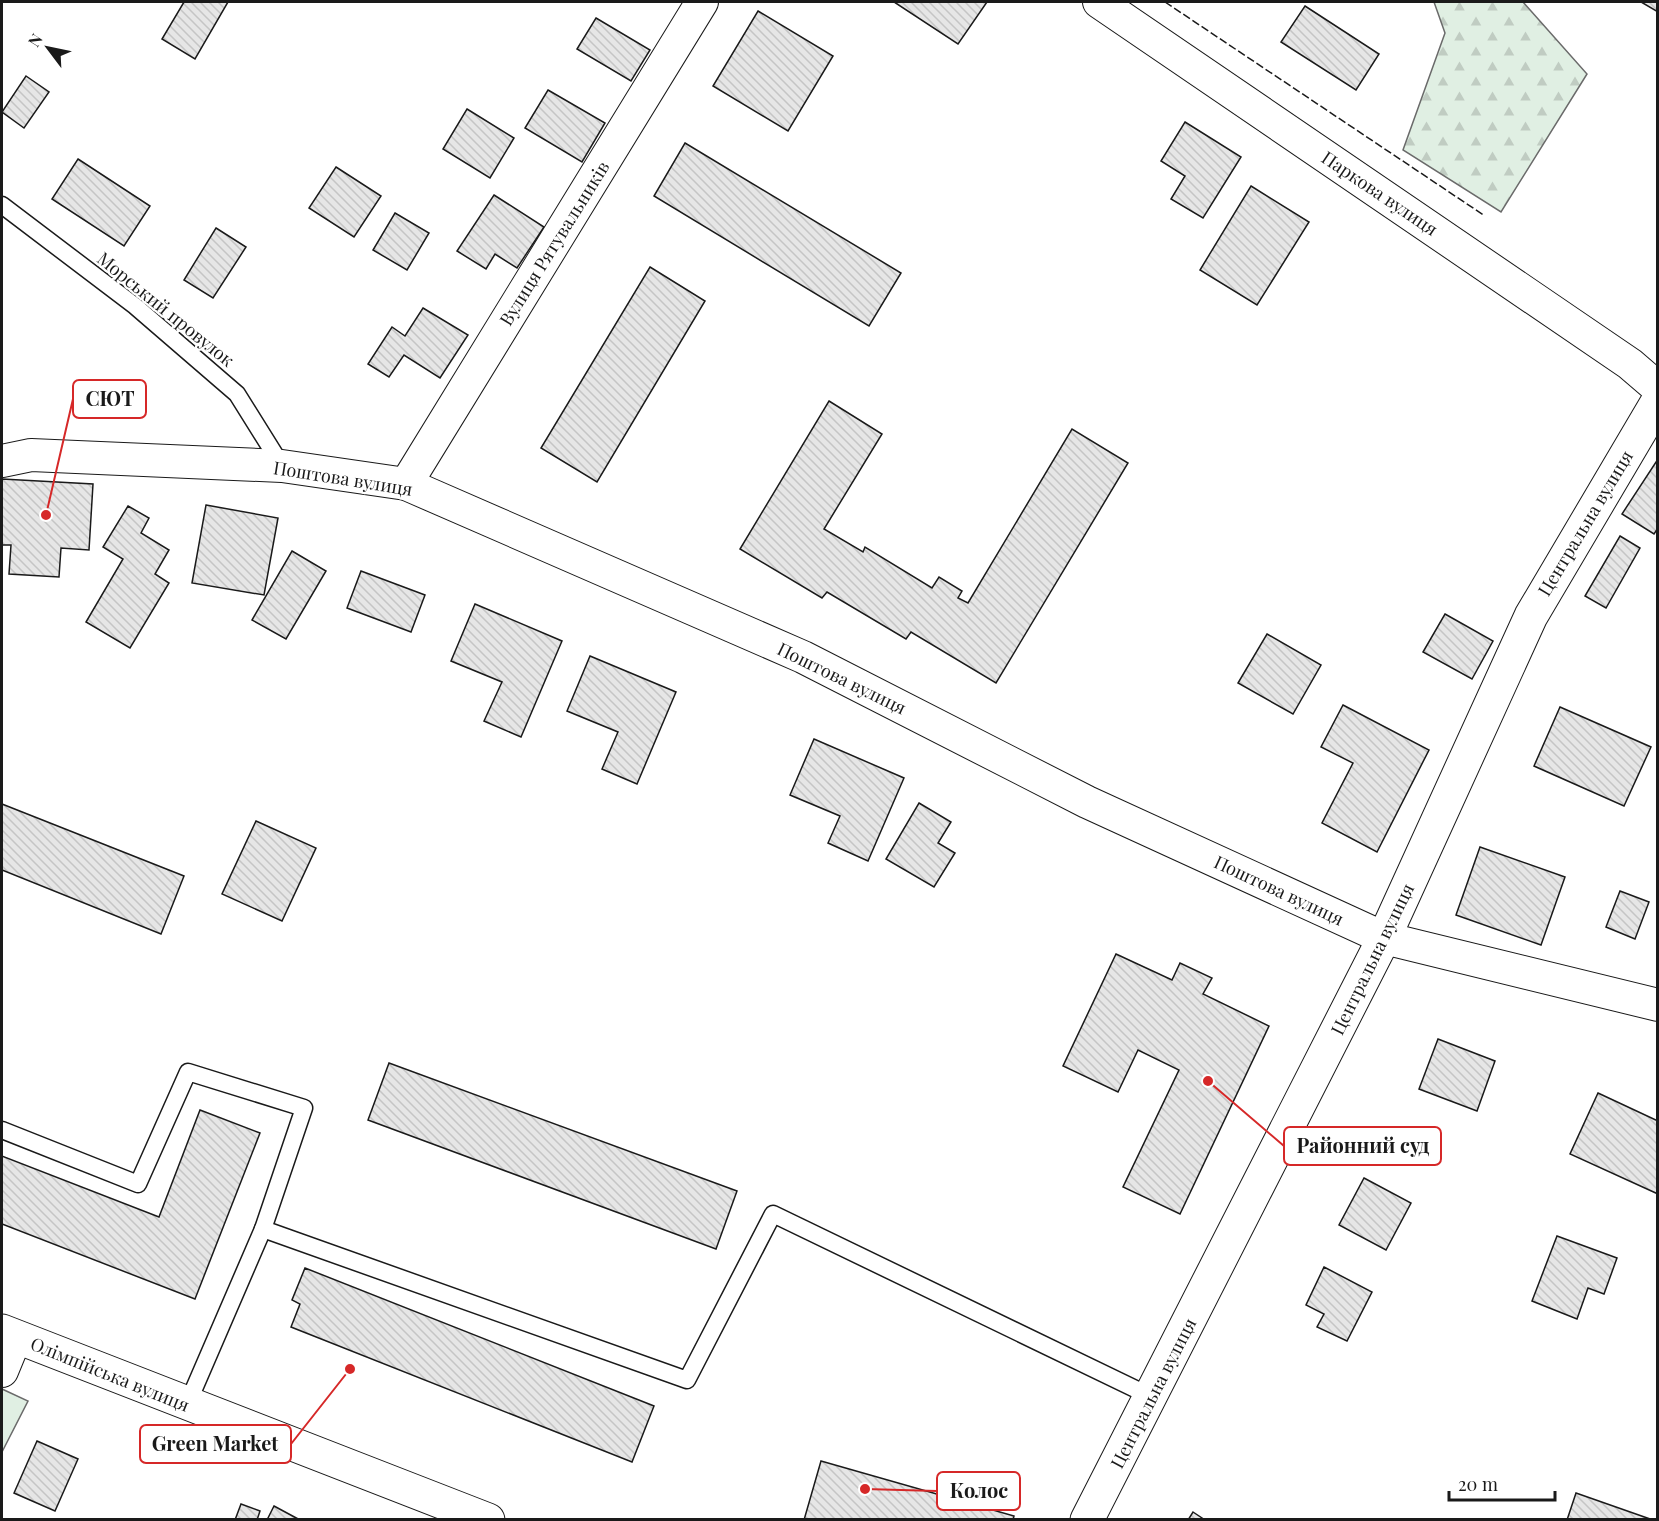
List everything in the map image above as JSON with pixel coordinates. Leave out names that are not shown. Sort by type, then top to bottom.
[{"type":"street","name":"Вулиця Рятувальників","points":[[406,484],[702,2]]},
{"type":"street","name":"Паркова вулиця","points":[[1099,2],[1620,358],[1658,388]]},
{"type":"street","name":"Центральна вулиця","points":[[1087,1520],[1152,1397],[1384,938],[1530,615],[1658,400]]},
{"type":"street","name":"Поштова вулиця","points":[[2,461],[31,455],[282,466],[406,484],[803,657],[1087,802],[1384,938],[1658,1005]]},
{"type":"street","name":"Олімпійська вулиця","points":[[9,1334],[488,1520]]},
{"type":"street","points":[[2,1371],[9,1334]]},
{"type":"lane","name":"Морський провулок","points":[[2,205],[135,306],[237,394],[282,466]]},
{"type":"lane","points":[[2,1130],[138,1184],[188,1072],[304,1108],[263,1228],[187,1405]]},
{"type":"lane","points":[[263,1228],[687,1380],[773,1214],[1152,1397]]},
{"type":"green space","points":[[1434,2],[1523,2],[1587,74],[1501,212],[1403,150],[1445,33]]},
{"type":"green space","points":[[2,1389],[28,1401],[2,1452]]},
{"type":"building","points":[[184,2],[228,2],[195,59],[162,39]]},
{"type":"building","points":[[894,2],[987,2],[958,44]]},
{"type":"building","points":[[1641,2],[1658,2],[1658,12]]},
{"type":"building","points":[[1305,6],[1379,54],[1356,90],[1281,42]]},
{"type":"building","points":[[758,11],[833,56],[788,131],[713,86]]},
{"type":"building","points":[[596,18],[650,50],[631,81],[577,49]]},
{"type":"building","points":[[26,76],[49,92],[24,128],[2,112]]},
{"type":"building","points":[[548,90],[605,123],[582,162],[525,128]]},
{"type":"building","points":[[467,109],[514,138],[490,178],[443,149]]},
{"type":"building","points":[[1185,122],[1241,157],[1203,218],[1171,199],[1185,176],[1161,161]]},
{"type":"building","points":[[685,143],[901,273],[869,326],[654,196]]},
{"type":"building","points":[[78,159],[150,206],[124,246],[52,199]]},
{"type":"building","points":[[336,167],[381,196],[354,237],[309,208]]},
{"type":"building","points":[[1251,186],[1309,222],[1257,305],[1200,270]]},
{"type":"building","points":[[494,195],[544,227],[517,268],[495,254],[486,269],[457,251]]},
{"type":"building","points":[[395,213],[429,233],[407,270],[373,250]]},
{"type":"building","points":[[216,228],[246,247],[213,298],[184,280]]},
{"type":"building","points":[[650,267],[705,301],[597,482],[541,448]]},
{"type":"building","points":[[423,308],[468,335],[440,378],[404,355],[389,377],[368,364],[392,327],[405,336]]},
{"type":"building","points":[[829,401],[882,434],[824,529],[863,552],[865,547],[932,588],[939,577],[962,591],[958,598],[968,603],[1072,429],[1128,463],[996,683],[911,632],[906,639],[827,592],[822,598],[740,549]]},
{"type":"building","points":[[1658,459],[1658,528],[1654,534],[1622,514]]},
{"type":"building","points":[[2,479],[93,484],[89,550],[61,548],[59,577],[9,574],[11,545],[2,545]]},
{"type":"building","points":[[206,505],[278,518],[264,595],[192,583]]},
{"type":"building","points":[[128,506],[149,518],[141,533],[169,550],[155,574],[169,583],[130,648],[86,622],[123,559],[103,547]]},
{"type":"building","points":[[1620,536],[1640,548],[1606,608],[1585,596]]},
{"type":"building","points":[[292,551],[326,571],[286,639],[252,620]]},
{"type":"building","points":[[361,571],[425,595],[411,632],[347,608]]},
{"type":"building","points":[[475,604],[562,641],[521,737],[484,721],[502,682],[451,661]]},
{"type":"building","points":[[1445,614],[1493,641],[1472,679],[1423,652]]},
{"type":"building","points":[[1267,634],[1321,665],[1293,714],[1238,683]]},
{"type":"building","points":[[590,656],[676,692],[637,784],[602,769],[618,732],[567,711]]},
{"type":"building","points":[[1343,705],[1429,750],[1377,852],[1322,823],[1353,763],[1321,747]]},
{"type":"building","points":[[1560,707],[1651,747],[1624,806],[1534,766]]},
{"type":"building","points":[[814,739],[904,778],[868,861],[828,843],[840,816],[790,795]]},
{"type":"building","points":[[919,803],[951,822],[938,843],[955,853],[934,887],[886,859]]},
{"type":"building","points":[[2,804],[184,876],[161,934],[2,870]]},
{"type":"building","points":[[256,821],[316,848],[282,921],[222,894]]},
{"type":"building","points":[[1480,847],[1565,877],[1541,945],[1456,915]]},
{"type":"building","points":[[1620,891],[1649,902],[1635,939],[1606,927]]},
{"type":"building","points":[[1116,954],[1172,980],[1180,963],[1212,978],[1203,994],[1269,1026],[1180,1214],[1123,1187],[1179,1070],[1138,1050],[1118,1092],[1063,1066]]},
{"type":"building","points":[[1438,1039],[1495,1061],[1477,1111],[1419,1089]]},
{"type":"building","points":[[389,1063],[737,1191],[716,1249],[368,1120]]},
{"type":"building","points":[[1598,1093],[1658,1121],[1658,1194],[1570,1154]]},
{"type":"building","points":[[200,1110],[260,1133],[195,1299],[2,1224],[2,1156],[159,1217]]},
{"type":"building","points":[[1364,1178],[1411,1203],[1386,1250],[1339,1225]]},
{"type":"building","points":[[1557,1236],[1617,1258],[1604,1294],[1588,1288],[1577,1319],[1532,1301]]},
{"type":"building","points":[[1324,1267],[1372,1292],[1347,1341],[1317,1327],[1324,1314],[1306,1305]]},
{"type":"building","points":[[305,1268],[654,1406],[632,1462],[291,1327],[300,1304],[292,1300]]},
{"type":"building","points":[[37,1441],[78,1459],[55,1511],[14,1493]]},
{"type":"building","points":[[821,1461],[1014,1516],[1013,1520],[804,1520]]},
{"type":"building","points":[[1576,1493],[1653,1520],[1567,1520]]},
{"type":"building","points":[[241,1504],[260,1511],[257,1520],[235,1520]]},
{"type":"building","points":[[274,1506],[300,1520],[267,1520]]},
{"type":"building","points":[[1193,1512],[1205,1520],[1188,1520]]},
{"type":"fence","points":[[1165,2],[1485,216]]},
{"type":"place","name":"СЮТ","points":[[46,515]]},
{"type":"place","name":"Районний суд","points":[[1208,1081]]},
{"type":"place","name":"Green Market","points":[[350,1369]]},
{"type":"place","name":"Колос","points":[[865,1489]]}]
